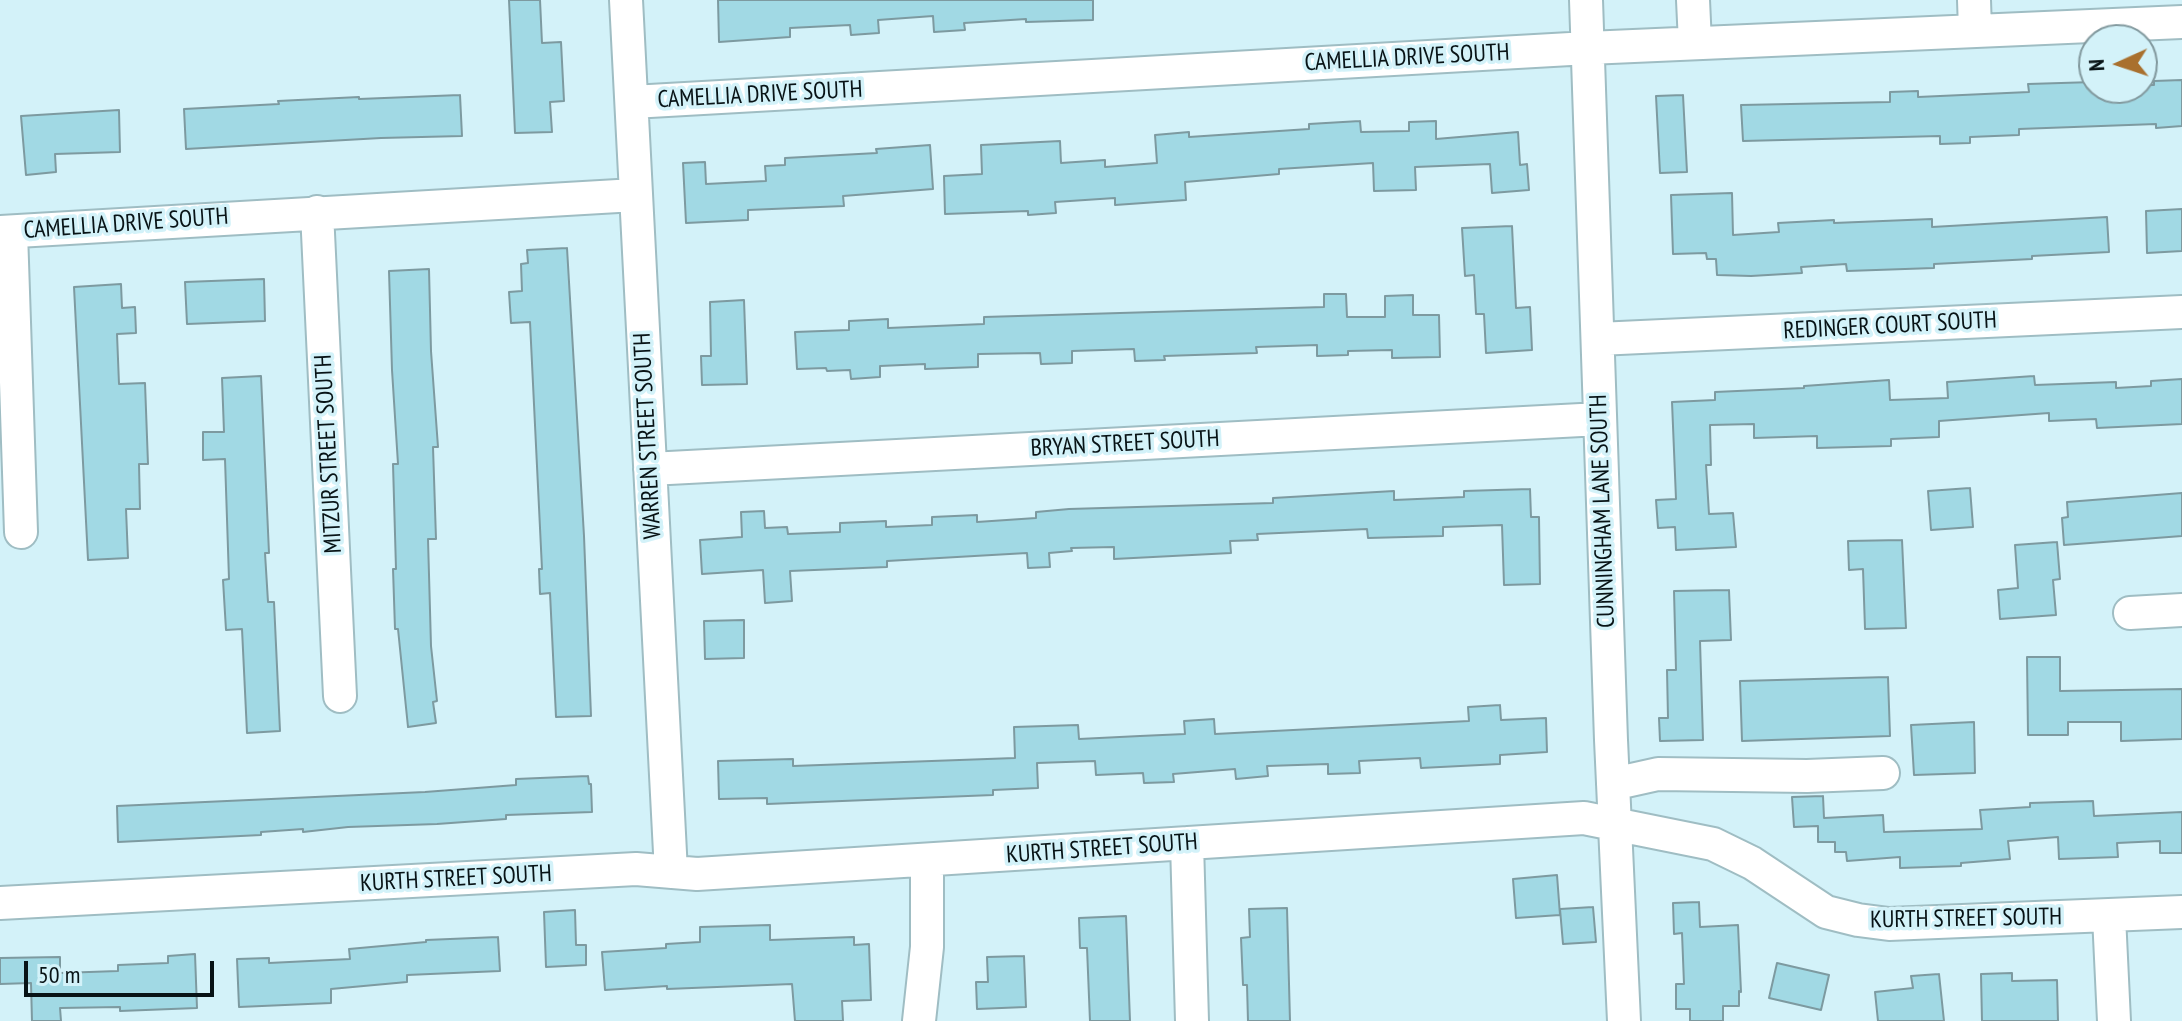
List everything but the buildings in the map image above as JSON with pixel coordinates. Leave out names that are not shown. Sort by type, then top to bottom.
[{"type":"street","name":"WARREN STREET SOUTH","points":[[626,0],[671,872]]},
{"type":"street","name":"CUNNINGHAM LANE SOUTH","points":[[1586,0],[1624,1021]]},
{"type":"street","points":[[1693,0],[1695,43]]},
{"type":"street","name":"CAMELLIA DRIVE SOUTH","points":[[632,102],[1695,43],[1975,15],[2182,22]]},
{"type":"street","name":"CAMELLIA DRIVE SOUTH","points":[[6,232],[635,195]]},
{"type":"street","name":"MITZUR STREET SOUTH","points":[[317,212],[340,696]]},
{"type":"street","points":[[6,232],[21,532]]},
{"type":"street","name":"REDINGER COURT SOUTH","points":[[1598,339],[2182,312]]},
{"type":"street","name":"BRYAN STREET SOUTH","points":[[650,469],[1600,419]]},
{"type":"street","points":[[2130,613],[2182,610]]},
{"type":"street","points":[[1613,784],[1658,774],[1807,776],[1883,773]]},
{"type":"street","name":"KURTH STREET SOUTH","points":[[0,903],[636,869],[697,874],[1584,818],[1713,844],[1752,863],[1826,912],[1858,920],[1889,924],[2182,912]]},
{"type":"street","points":[[1187,843],[1192,1021]]},
{"type":"street","points":[[919,1021],[927,947],[927,861]]},
{"type":"street","points":[[2109,916],[2114,1021]]}]
